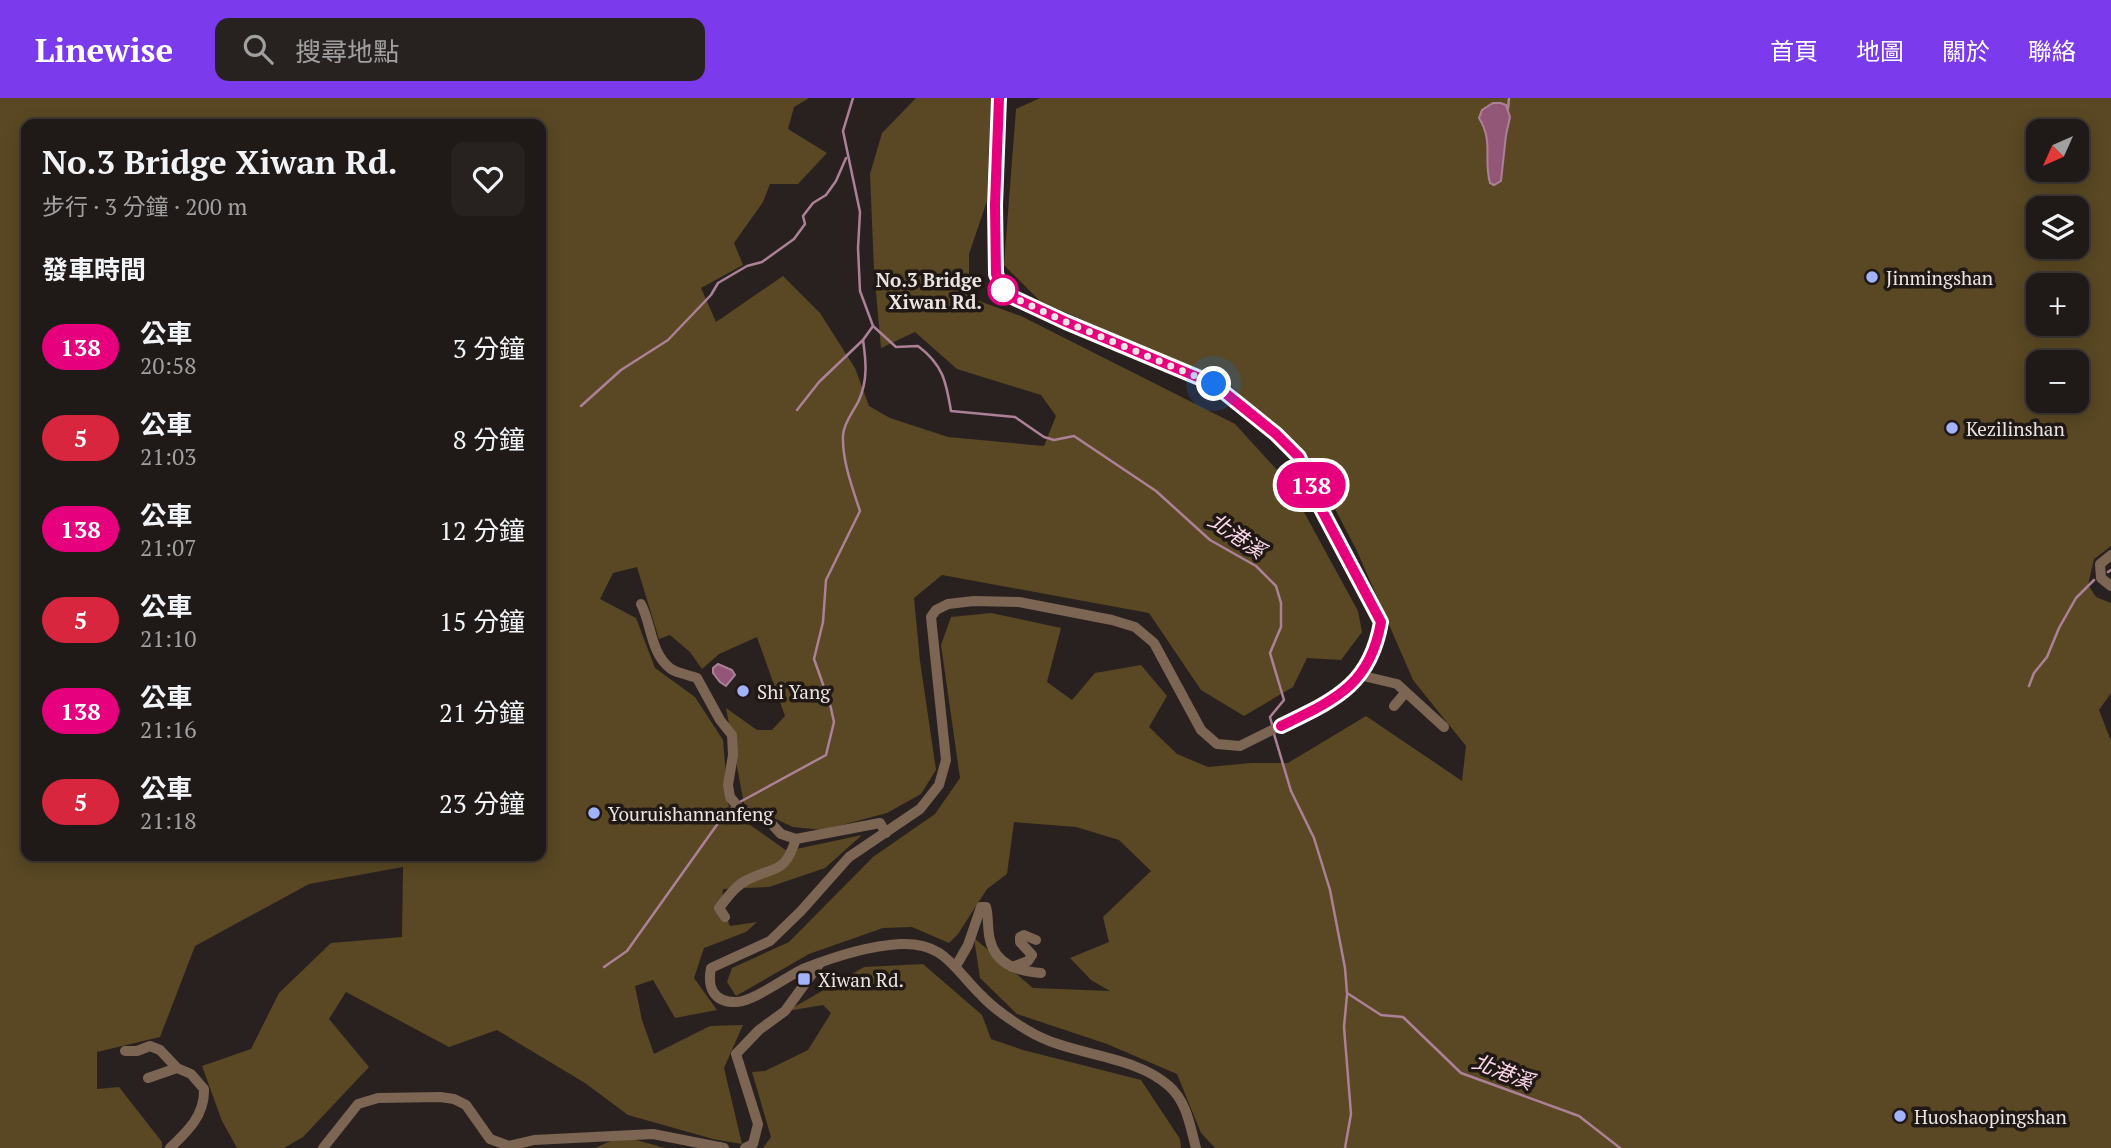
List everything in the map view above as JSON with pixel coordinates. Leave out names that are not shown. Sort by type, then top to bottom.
[{"type":"street","points":[[999,98],[995,205],[996,274],[1002,288],[1008,295],[1066,322],[1214,384],[1276,434],[1299,457],[1319,505],[1381,622],[1373,656],[1348,688],[1326,703],[1240,746],[1217,744],[1201,730],[1154,643],[1135,627],[1019,602],[974,601],[948,604],[936,610],[930,617],[946,760],[939,785],[920,809],[849,857],[770,941],[711,968],[709,984],[712,993],[723,1001],[740,1002],[820,963],[870,948],[901,944],[929,945],[956,966],[982,997],[1027,1030],[1055,1045],[1094,1054],[1154,1074],[1172,1088],[1186,1110],[1196,1148]]},
{"type":"street","points":[[2111,555],[2100,564],[2101,578],[2111,586]]},
{"type":"street","points":[[641,604],[647,615],[655,649],[671,669],[697,678],[720,720],[732,735],[733,755],[728,785],[730,797],[739,808],[768,820],[781,834],[796,839],[880,823],[886,833]]},
{"type":"street","points":[[1359,675],[1397,684],[1444,727]]},
{"type":"street","points":[[1394,706],[1405,693]]},
{"type":"street","points":[[725,917],[719,908],[734,890],[746,881],[785,864],[796,839]]},
{"type":"street","points":[[956,966],[968,945],[981,907],[986,907],[990,941],[1002,962],[1020,972],[1041,974]]},
{"type":"street","points":[[1012,967],[1028,961],[1032,955],[1020,942],[1020,937],[1024,935],[1036,940]]},
{"type":"street","points":[[745,1148],[754,1144],[758,1124],[736,1054],[759,1030],[785,1011],[820,963]]},
{"type":"street","points":[[125,1051],[137,1051],[150,1046],[160,1050],[177,1068],[199,1081],[204,1089],[205,1103],[190,1129],[170,1148]]},
{"type":"street","points":[[148,1078],[177,1068]]},
{"type":"street","points":[[329,1146],[358,1104],[368,1100],[440,1097],[454,1099],[466,1105],[490,1139],[509,1146],[534,1140],[653,1134],[724,1148]]},
{"type":"shaded area","points":[[0,98],[809,98],[794,107],[788,129],[827,153],[798,184],[770,184],[763,202],[734,243],[743,265],[701,288],[716,322],[783,276],[820,313],[855,368],[869,406],[890,418],[948,437],[1044,446],[1056,416],[1041,395],[957,369],[915,332],[881,348],[870,174],[882,133],[916,98],[991,98],[987,201],[969,254],[969,301],[979,301],[1021,316],[1235,424],[1287,481],[1358,611],[1362,632],[1341,660],[1307,658],[1293,687],[1244,716],[1201,690],[1149,613],[942,575],[914,598],[936,770],[921,794],[887,813],[823,830],[793,827],[744,804],[726,708],[757,730],[772,730],[785,716],[757,637],[719,654],[702,669],[690,652],[670,635],[659,639],[637,567],[613,573],[600,599],[636,618],[655,668],[695,697],[723,740],[729,810],[787,851],[862,835],[825,868],[769,887],[723,889],[722,906],[730,926],[757,922],[746,932],[704,948],[694,978],[717,1010],[675,1018],[653,980],[635,986],[642,1020],[654,1054],[710,1026],[743,1025],[724,1068],[742,1144],[713,1139],[628,1115],[585,1083],[497,1030],[449,1047],[346,992],[329,1019],[369,1067],[303,1137],[284,1148],[237,1148],[222,1121],[202,1066],[251,1049],[279,993],[331,943],[402,937],[403,867],[309,884],[195,946],[160,1037],[97,1052],[97,1089],[119,1087],[162,1142],[162,1148],[0,1148]]},
{"type":"shaded area","points":[[1040,98],[2111,98],[2111,546],[2094,559],[2088,585],[2096,597],[2111,603],[2111,693],[2099,710],[2111,741],[2111,1148],[1215,1148],[1201,1133],[1177,1074],[1107,1044],[1017,1014],[980,978],[974,938],[1033,988],[1110,991],[1091,980],[1070,958],[1109,942],[1103,917],[1151,871],[1119,840],[1076,827],[1014,822],[1007,874],[987,889],[958,934],[949,943],[912,927],[883,928],[809,954],[736,996],[727,982],[732,968],[789,942],[873,857],[935,814],[960,778],[941,645],[951,617],[991,613],[1061,628],[1047,682],[1072,700],[1095,673],[1141,665],[1167,696],[1149,727],[1177,754],[1208,767],[1288,763],[1366,716],[1462,781],[1466,746],[1413,680],[1357,551],[1312,465],[1231,386],[1040,301],[1004,265],[1016,109]]},
{"type":"shaded area","points":[[1493,103],[1506,105],[1510,117],[1501,181],[1494,185],[1490,183],[1486,135],[1479,118],[1482,110]]},
{"type":"shaded area","points":[[718,664],[732,670],[735,675],[726,686],[713,673],[713,668]]},
{"type":"shaded area","points":[[923,964],[982,1015],[991,1039],[1023,1050],[1141,1080],[1180,1139],[1181,1148],[763,1148],[771,1137],[752,1072],[765,1071],[808,1050],[831,1013],[823,1005],[787,1011],[864,967]]},
{"type":"shaded area","points":[[622,1136],[665,1148],[595,1148]]},
{"type":"waterway","name":"北港溪","points":[[853,98],[843,131],[860,212],[860,291],[873,326],[896,347],[918,346],[933,360],[945,382],[951,411],[1015,417],[1044,437],[1054,440],[1074,436],[1156,491],[1210,540],[1256,566],[1276,586],[1281,603],[1281,627],[1270,653],[1284,700],[1270,717],[1273,728]]},
{"type":"waterway","points":[[1508,109],[1509,98]]},
{"type":"waterway","points":[[581,406],[621,370],[668,340],[711,295],[718,283],[747,266],[762,262],[794,239],[805,224],[803,216],[813,203],[826,195],[836,181],[846,158]]},
{"type":"waterway","points":[[738,803],[826,755],[834,722],[814,659],[823,622],[826,580],[860,511],[846,464],[843,435],[847,421],[862,393],[866,370],[863,340],[873,326]]},
{"type":"waterway","points":[[797,410],[819,382],[863,340]]},
{"type":"waterway","points":[[2029,686],[2034,673],[2047,657],[2076,598],[2094,580]]},
{"type":"waterway","name":"北港溪","points":[[1274,734],[1291,791],[1314,838],[1330,890],[1347,993],[1381,1015],[1403,1017],[1461,1073],[1579,1116],[1620,1148]]},
{"type":"waterway","points":[[604,967],[627,951],[726,812],[733,807]]},
{"type":"waterway","points":[[1345,1148],[1351,1114],[1344,1027],[1347,995]]},
{"type":"bus line","name":"138","points":[[999,98],[995,205],[996,274],[1002,288],[1008,295],[1066,322],[1214,384],[1276,434],[1299,457],[1319,505],[1381,622],[1373,656],[1348,688],[1326,703],[1281,726]]},
{"type":"place","name":"Jinmingshan","points":[[1872,277]]},
{"type":"place","name":"No.3 Bridge Xiwan Rd.","points":[[1003,290]]},
{"type":"place","name":"Kezilinshan","points":[[1952,428]]},
{"type":"place","name":"Shi Yang","points":[[743,691]]},
{"type":"place","name":"Youruishannanfeng","points":[[594,813]]},
{"type":"place","name":"Xiwan Rd.","points":[[804,979]]},
{"type":"place","name":"Huoshaopingshan","points":[[1900,1116]]},
{"type":"route","points":[[1003,290],[1002,288],[1008,295],[1066,322],[1214,384]]}]
